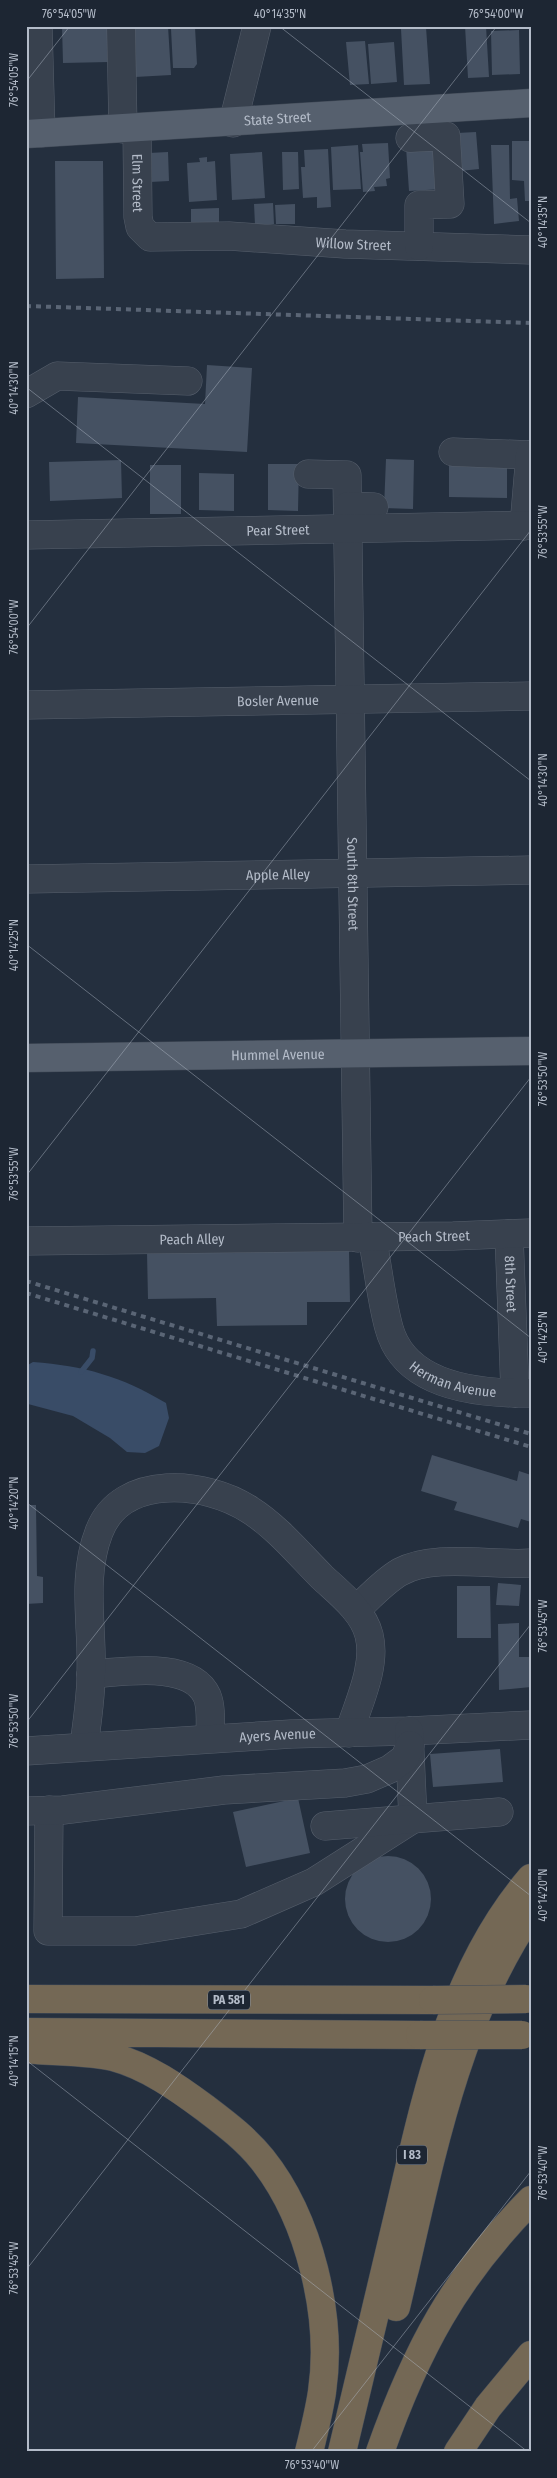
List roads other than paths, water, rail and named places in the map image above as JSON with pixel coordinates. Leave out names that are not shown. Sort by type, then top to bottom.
[{"type":"highway","name":"I 83","points":[[342,2452],[425,2100],[450,2022],[471,1971],[493,1930],[516,1895],[531,1878]]},
{"type":"highway","points":[[361,2452],[452,2077],[490,1982],[514,1937],[531,1912]]},
{"type":"highway","name":"PA 581","points":[[26,1999],[528,1999]]},
{"type":"highway","points":[[26,2032],[526,2035]]},
{"type":"highway","points":[[26,2049],[112,2057],[138,2066],[177,2087],[236,2132],[262,2157],[274,2175],[297,2220],[312,2264],[321,2302],[324,2340],[322,2391],[310,2452]]},
{"type":"highway","points":[[380,2452],[399,2398],[418,2356],[452,2295],[482,2254],[531,2200]]},
{"type":"highway","points":[[458,2452],[488,2407],[531,2355]]},
{"type":"main road","name":"State Street","points":[[33,134],[233,123],[418,128],[531,103]]},
{"type":"main road","name":"Hummel Avenue","points":[[26,1058],[531,1051]]},
{"type":"street","points":[[33,134],[38,26]]},
{"type":"street","name":"Elm Street","points":[[121,26],[140,227],[150,236],[176,238]]},
{"type":"street","points":[[233,123],[257,26]]},
{"type":"street","points":[[418,128],[446,136],[450,204],[419,205],[419,246]]},
{"type":"street","name":"Willow Street","points":[[176,238],[229,236],[345,244],[531,250]]},
{"type":"street","points":[[26,394],[57,376],[188,381]]},
{"type":"street","points":[[453,452],[530,454],[528,526]]},
{"type":"street","name":"South 8th Street","points":[[308,474],[348,475],[354,1054],[365,1237],[392,1336]]},
{"type":"street","points":[[348,518],[374,507]]},
{"type":"street","name":"Pear Street","points":[[26,535],[348,518],[528,526]]},
{"type":"street","name":"Bosler Avenue","points":[[26,705],[531,696]]},
{"type":"street","name":"Apple Alley","points":[[26,879],[352,875],[531,870]]},
{"type":"street","name":"Peach Street","points":[[365,1237],[520,1234]]},
{"type":"street","name":"8th Street","points":[[520,1234],[523,1393]]},
{"type":"street","name":"Peach Alley","points":[[26,1241],[365,1237]]},
{"type":"street","name":"Herman Avenue","points":[[392,1336],[408,1362],[421,1372],[437,1380],[489,1392],[523,1393]]},
{"type":"street","points":[[84,1746],[92,1674],[88,1587],[99,1532],[109,1514],[123,1500],[139,1492],[155,1489],[177,1488],[206,1492],[229,1498],[250,1510],[270,1525],[356,1610],[369,1634],[371,1649],[369,1670],[349,1733]]},
{"type":"street","points":[[356,1610],[386,1582],[402,1571],[427,1564],[531,1563]]},
{"type":"street","points":[[92,1674],[143,1671],[185,1675],[198,1684],[206,1694],[209,1704],[210,1738]]},
{"type":"street","name":"Ayers Avenue","points":[[26,1751],[291,1734],[349,1733],[409,1738],[531,1725]]},
{"type":"street","points":[[409,1738],[405,1758],[390,1769],[367,1779],[345,1783],[224,1790],[37,1810],[48,1931],[135,1931],[241,1914],[314,1882],[413,1819]]},
{"type":"street","points":[[409,1738],[413,1819]]},
{"type":"street","points":[[325,1826],[499,1812]]},
{"type":"water","points":[[33,1362],[69,1366],[102,1374],[118,1379],[166,1403],[169,1418],[159,1446],[145,1453],[127,1452],[110,1438],[73,1416],[28,1404],[26,1366]]},
{"type":"waterway","points":[[81,1372],[92,1358],[93,1351]]},
{"type":"railway","points":[[26,306],[531,323]]},
{"type":"railway","points":[[26,1281],[531,1434]]},
{"type":"railway","points":[[26,1293],[531,1447]]}]
